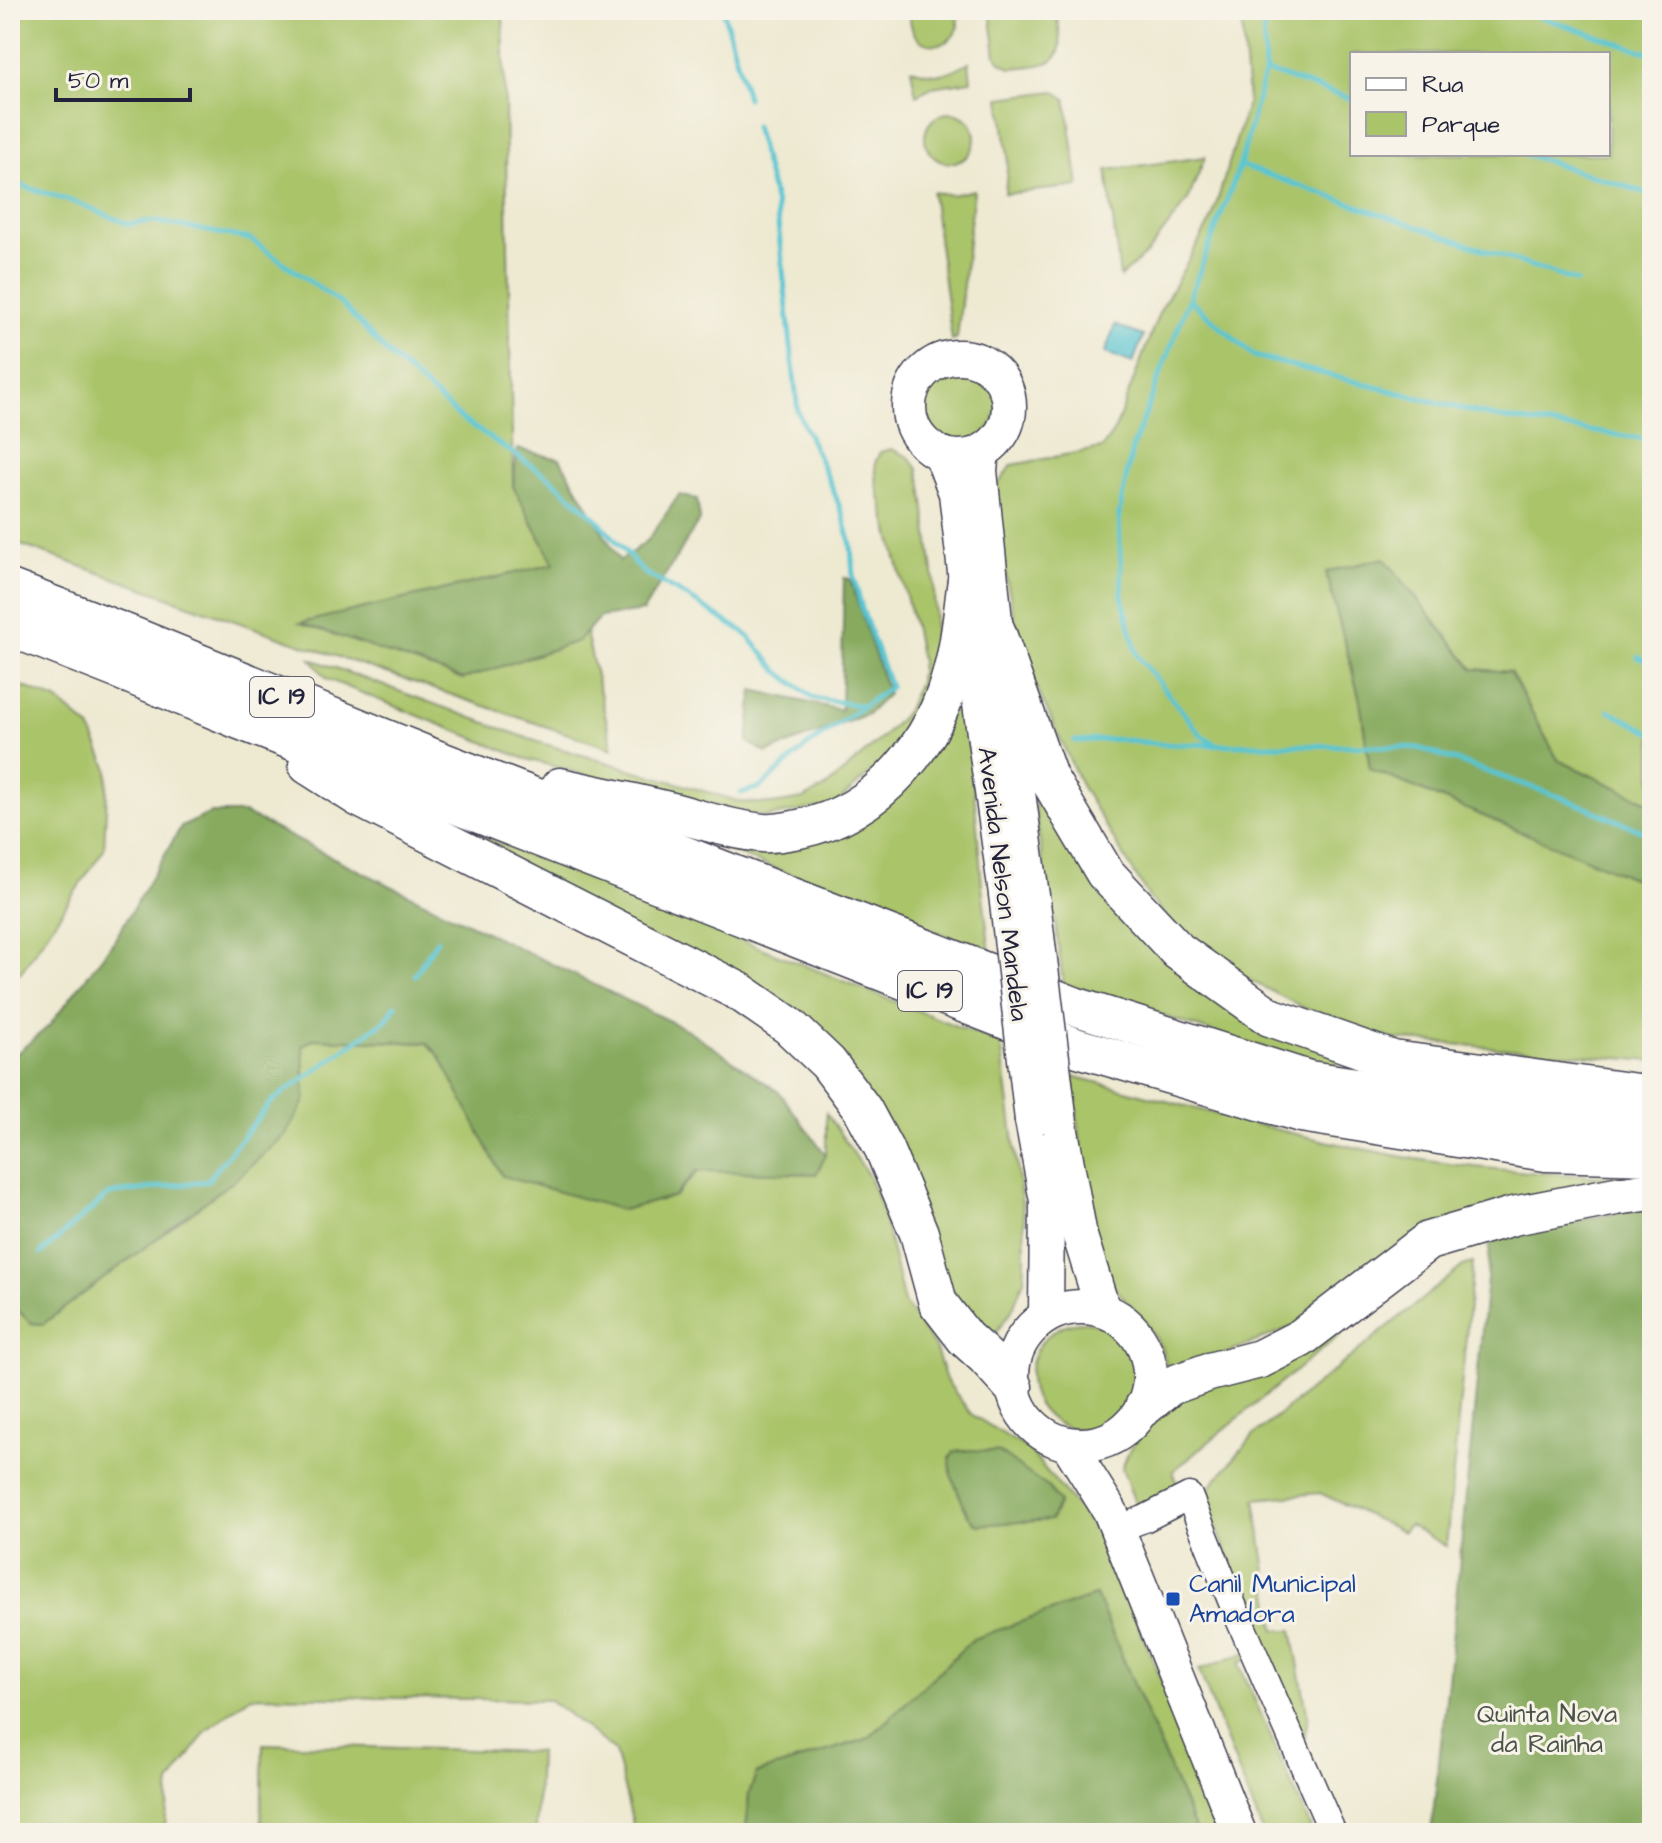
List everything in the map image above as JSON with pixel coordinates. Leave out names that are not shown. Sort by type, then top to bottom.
[{"type":"highway","points":[[438,760],[669,811],[729,828],[766,833],[819,825],[843,816],[867,799],[903,768],[920,745],[935,720],[954,665],[967,580]]},
{"type":"highway","name":"IC 19","points":[[10,589],[438,760],[1074,1006],[1309,1080],[1549,1115],[1652,1119]]},
{"type":"highway","name":"IC 19","points":[[10,627],[1075,1047],[1301,1113],[1546,1152],[1652,1155]]},
{"type":"highway","points":[[996,631],[1048,777],[1105,873],[1178,951],[1270,1017],[1393,1060],[1652,1095]]},
{"type":"highway","points":[[237,719],[358,797],[740,992],[789,1026],[828,1063],[863,1110],[884,1149],[919,1233],[938,1303],[965,1338],[1013,1387]]},
{"type":"highway","points":[[1144,1407],[1170,1386],[1260,1359],[1301,1338],[1428,1241],[1513,1216],[1652,1191]]},
{"type":"main road","points":[[953,358],[972,359],[988,366],[1000,378],[1008,394],[1009,411],[1001,435],[982,452],[954,457],[941,454],[921,440],[914,429],[909,411],[911,393],[920,376],[932,364],[953,358]]},
{"type":"main road","name":"Avenida Nelson Mandela","points":[[982,452],[980,471],[1020,898],[1047,1126],[1046,1316]]},
{"type":"main road","name":"Avenida Nelson Mandela","points":[[941,454],[956,493],[980,704],[1020,898]]},
{"type":"main road","name":"Avenida Nelson Mandela","points":[[1047,1126],[1103,1310]]},
{"type":"main road","points":[[1083,1307],[1103,1310],[1120,1318],[1135,1332],[1146,1349],[1150,1388],[1144,1407],[1132,1423],[1115,1436],[1092,1444],[1068,1444],[1045,1434],[1026,1418],[1013,1387],[1014,1360],[1025,1335],[1046,1316],[1064,1309],[1083,1307]]},
{"type":"main road","points":[[1114,1520],[1109,1467],[1115,1436]]},
{"type":"main road","points":[[1068,1444],[1114,1520],[1239,1833]]},
{"type":"street","points":[[1114,1520],[1144,1519],[1189,1496],[1235,1610],[1333,1833]]},
{"type":"green space","points":[[10,10],[503,10],[513,486],[554,564],[302,623],[463,679],[578,641],[586,632],[613,749],[291,641],[10,541]]},
{"type":"green space","points":[[909,10],[958,10],[957,29],[944,43],[925,43],[913,32]]},
{"type":"green space","points":[[990,10],[1056,10],[1060,39],[1058,55],[1047,63],[1032,66],[1011,68],[1000,62],[996,56]]},
{"type":"green space","points":[[1241,10],[1652,10],[1652,804],[1558,760],[1510,672],[1473,669],[1384,558],[1326,572],[1360,700],[1370,769],[1652,886],[1652,1061],[1393,1039],[1316,1014],[1224,967],[1183,933],[1150,899],[1082,787],[1022,655],[1007,582],[995,488],[1012,465],[1102,448],[1115,429],[1159,313],[1212,218],[1248,102]]},
{"type":"green space","points":[[969,62],[971,81],[932,87],[916,95],[911,69],[941,74]]},
{"type":"green space","points":[[1054,91],[1066,99],[1079,186],[1005,194],[1008,156],[1000,98]]},
{"type":"green space","points":[[950,113],[967,121],[975,138],[967,155],[950,163],[933,155],[925,138],[933,121]]},
{"type":"green space","points":[[1205,157],[1188,200],[1147,253],[1120,277],[1107,170]]},
{"type":"green space","points":[[974,190],[957,338],[952,340],[932,192],[951,195]]},
{"type":"green space","points":[[953,368],[967,368],[981,374],[991,384],[997,405],[991,426],[981,436],[967,442],[953,442],[939,436],[929,426],[923,412],[923,398],[929,384],[939,374]]},
{"type":"green space","points":[[517,449],[560,459],[620,561],[648,540],[679,495],[697,499],[700,519],[643,611],[600,617],[578,641],[463,679],[300,623],[554,564],[513,486]]},
{"type":"green space","points":[[891,449],[909,457],[918,469],[934,581],[935,655],[942,662],[913,735],[833,806],[765,817],[641,790],[523,758],[327,679],[311,659],[538,742],[741,802],[772,804],[803,799],[826,787],[885,735],[906,712],[919,682],[921,661],[915,630],[877,485],[875,463],[880,452]]},
{"type":"green space","points":[[1384,558],[1473,669],[1510,672],[1558,760],[1652,804],[1652,886],[1370,769],[1360,700],[1326,572]]},
{"type":"green space","points":[[844,578],[850,579],[888,694],[868,714],[766,753],[748,742],[753,690],[841,710]]},
{"type":"green space","points":[[10,681],[57,700],[90,728],[108,769],[104,849],[21,972],[10,981]]},
{"type":"green space","points":[[965,684],[990,953],[692,836],[836,828]]},
{"type":"green space","points":[[1025,736],[1104,884],[1339,1060],[1335,1067],[1244,1042],[1063,984]]},
{"type":"green space","points":[[211,813],[244,813],[688,1030],[779,1092],[826,1155],[816,1174],[696,1171],[675,1196],[623,1210],[502,1176],[439,1055],[427,1043],[314,1039],[303,1045],[305,1101],[286,1134],[237,1178],[43,1324],[31,1323],[10,1303],[10,1059],[49,1026],[114,941],[181,827]]},
{"type":"green space","points":[[436,818],[1001,1044],[1024,1219],[1025,1261],[1024,1280],[1012,1310],[989,1342],[960,1315],[854,1082]]},
{"type":"green space","points":[[314,1039],[427,1043],[439,1055],[677,1193],[700,1170],[816,1174],[826,1155],[826,1113],[869,1176],[883,1213],[904,1303],[935,1347],[946,1380],[971,1414],[1029,1450],[1102,1537],[1225,1833],[1197,1833],[1096,1595],[973,1639],[869,1738],[757,1773],[749,1794],[746,1833],[633,1833],[615,1751],[550,1700],[251,1696],[206,1731],[170,1784],[164,1833],[10,1833],[10,1303],[31,1323],[43,1324],[237,1178],[286,1134],[303,1045]]},
{"type":"green space","points":[[1073,1076],[1283,1131],[1410,1158],[1500,1170],[1652,1180],[1519,1207],[1307,1321],[1167,1377],[1161,1348],[1146,1324],[1108,1278],[1100,1261]]},
{"type":"green space","name":"Quinta Nova da Rainha","points":[[1652,1206],[1652,1833],[1431,1833],[1491,1237]]},
{"type":"green space","points":[[1451,1244],[1173,1471],[1177,1484],[1163,1496],[1149,1505],[1136,1506],[1122,1468],[1130,1449],[1169,1401]]},
{"type":"green space","points":[[1473,1263],[1446,1546],[1409,1525],[1403,1532],[1320,1493],[1255,1499],[1275,1630],[1292,1630],[1308,1717],[1304,1741],[1283,1700],[1204,1494],[1253,1436],[1463,1266]]},
{"type":"green space","points":[[1084,1322],[1105,1326],[1122,1338],[1134,1355],[1138,1376],[1134,1397],[1122,1414],[1105,1426],[1084,1430],[1063,1426],[1046,1414],[1034,1397],[1030,1376],[1034,1355],[1046,1338],[1063,1326]]},
{"type":"green space","points":[[954,1452],[999,1452],[1049,1488],[1059,1502],[1051,1520],[977,1525],[968,1516],[951,1475],[950,1458]]},
{"type":"green space","points":[[1096,1595],[1197,1833],[746,1833],[749,1794],[757,1773],[869,1738],[973,1639]]},
{"type":"green space","points":[[1248,1652],[1250,1656],[1239,1664],[1313,1833],[1263,1833],[1199,1670]]},
{"type":"green space","points":[[263,1744],[539,1752],[536,1833],[261,1833]]},
{"type":"water","points":[[1115,325],[1143,336],[1133,363],[1105,353]]},
{"type":"waterway","points":[[723,10],[747,98]]},
{"type":"waterway","points":[[1216,744],[1202,736],[1137,655],[1122,596],[1119,514],[1132,449],[1240,165],[1265,71],[1263,10]]},
{"type":"waterway","points":[[1519,10],[1652,54]]},
{"type":"waterway","points":[[1265,71],[1350,98]]},
{"type":"waterway","points":[[741,793],[761,787],[806,747],[890,687],[862,609],[843,515],[798,412],[776,205],[755,126]]},
{"type":"waterway","points":[[1531,156],[1652,195]]},
{"type":"waterway","points":[[1240,165],[1577,282]]},
{"type":"waterway","points":[[10,182],[80,204],[128,224],[154,221],[250,239],[343,305],[387,353],[463,420],[550,478],[596,518],[643,572],[746,634],[779,672],[813,698],[864,706]]},
{"type":"waterway","points":[[1189,299],[1254,356],[1494,417],[1652,440]]},
{"type":"waterway","points":[[1638,657],[1652,664]]},
{"type":"waterway","points":[[1609,711],[1652,733]]},
{"type":"waterway","points":[[1074,741],[1117,739],[1160,744],[1419,748],[1563,798],[1652,835]]},
{"type":"waterway","points":[[415,975],[437,940]]},
{"type":"waterway","points":[[41,1253],[109,1194],[207,1181],[271,1102],[386,1020],[396,1005]]},
{"type":"waterway","points":[[10,1305],[17,1293]]},
{"type":"place","name":"Canil Municipal Amadora","points":[[1173,1599]]}]
